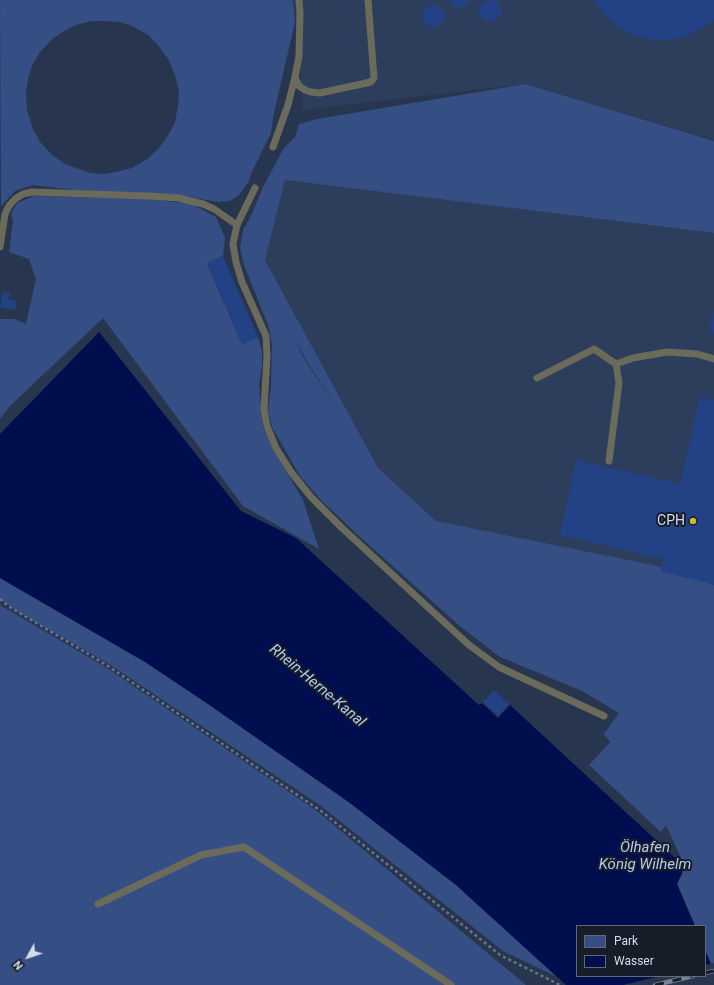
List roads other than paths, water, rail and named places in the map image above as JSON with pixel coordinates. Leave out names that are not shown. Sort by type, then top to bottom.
[{"type":"lane","points":[[273,147],[288,105],[299,56],[299,0]]},
{"type":"lane","points":[[295,77],[299,86],[305,90],[320,93],[371,82],[374,78],[368,0]]},
{"type":"lane","points":[[255,188],[237,225],[233,244],[236,262],[242,282],[266,336],[268,356],[264,409],[267,426],[276,448],[291,472],[311,497],[342,528],[469,645],[499,667],[604,716]]},
{"type":"lane","points":[[0,247],[5,214],[9,206],[15,199],[23,194],[32,192],[178,198],[203,204],[214,209],[237,225]]},
{"type":"lane","points":[[537,378],[594,349],[616,364],[619,383],[609,461]]},
{"type":"lane","points":[[616,364],[633,358],[666,352],[697,354],[714,359]]},
{"type":"lane","points":[[98,904],[200,855],[244,847],[451,985]]},
{"type":"water","points":[[99,332],[241,511],[296,538],[479,705],[482,703],[498,718],[510,705],[685,867],[677,884],[695,925],[576,925],[576,977],[706,977],[706,952],[714,968],[714,985],[566,985],[456,885],[350,803],[145,662],[0,578],[0,434]]},
{"type":"railway","points":[[706,973],[714,971]]},
{"type":"railway","points":[[655,985],[689,977]]},
{"type":"place","name":"CPH","points":[[693,521]]},
{"type":"water label","name":"Rhein-Herne-Kanal","points":[[317,686]]},
{"type":"water label","name":"Ölhafen König Wilhelm","points":[[645,856]]}]
